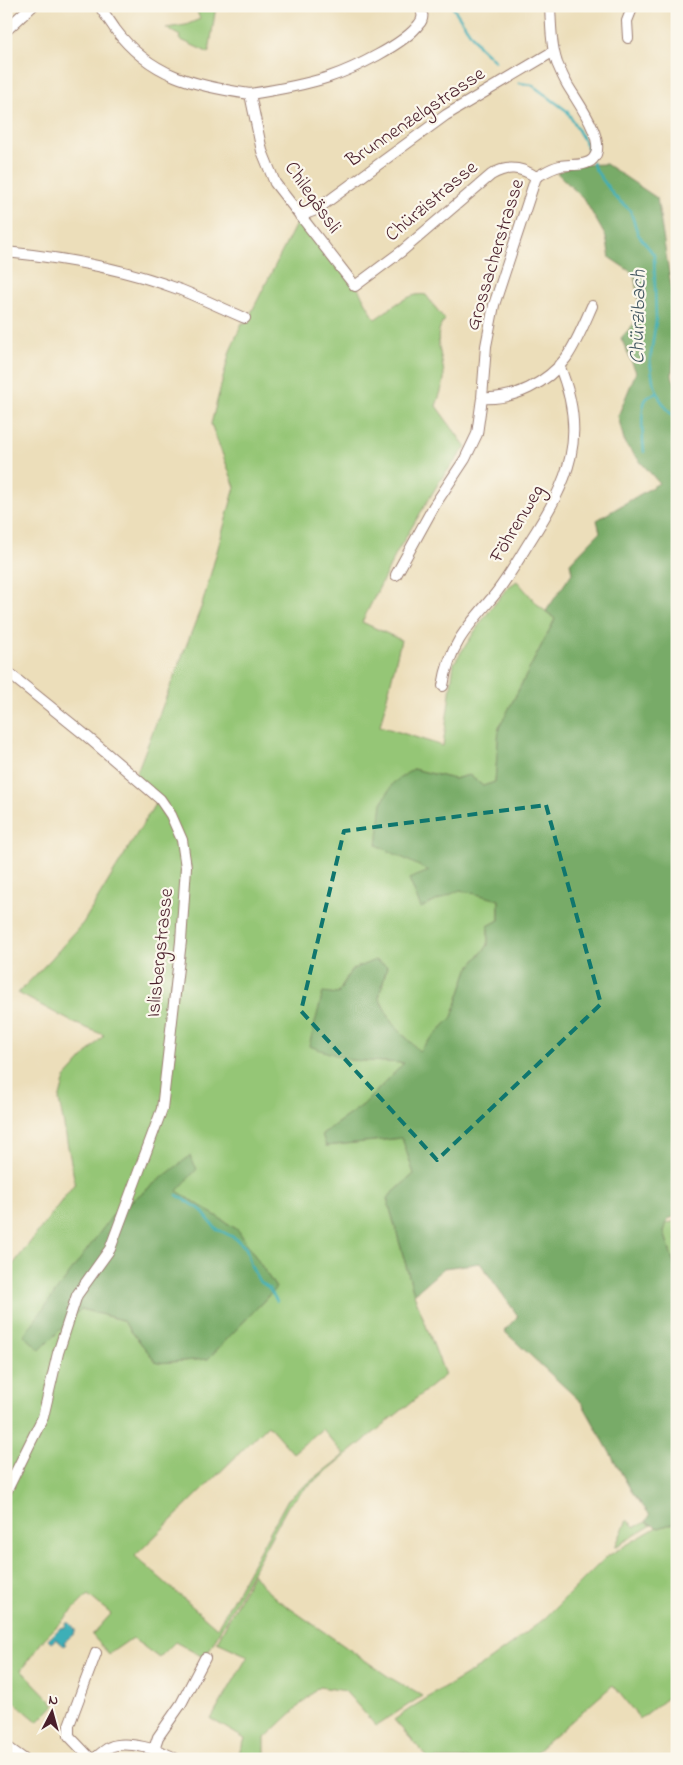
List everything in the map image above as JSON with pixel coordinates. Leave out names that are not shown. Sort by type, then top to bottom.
[{"type":"street","points":[[6,30],[32,6]]},
{"type":"street","points":[[100,6],[122,38],[136,53],[163,72],[175,78],[214,89],[250,94],[308,83],[373,58],[407,36],[420,24],[422,18],[419,6]]},
{"type":"street","name":"Grossacherstrasse","points":[[396,575],[434,506],[465,459],[478,434],[486,346],[494,304],[536,177],[561,166],[581,164],[592,160],[598,148],[591,123],[566,82],[554,51],[550,6]]},
{"type":"street","points":[[628,38],[627,21],[633,6]]},
{"type":"street","name":"Brunnenzelgstrasse","points":[[300,216],[316,210],[446,115],[554,51]]},
{"type":"street","name":"Chilegässli","points":[[250,94],[262,151],[275,183],[355,286]]},
{"type":"street","name":"Chürzistrasse","points":[[355,286],[402,251],[500,169],[515,168],[525,170],[536,177]]},
{"type":"street","points":[[6,252],[83,262],[126,273],[180,290],[244,318]]},
{"type":"street","points":[[482,398],[499,398],[517,393],[545,378],[559,365],[574,345],[592,306]]},
{"type":"street","name":"Föhrenweg","points":[[443,686],[446,668],[462,636],[510,573],[553,505],[564,481],[571,458],[572,404],[559,365]]},
{"type":"street","name":"Islisbergstrasse","points":[[6,671],[160,799],[171,815],[182,840],[186,867],[181,941],[162,1109],[110,1249],[76,1295],[58,1353],[43,1417],[6,1492]]},
{"type":"street","points":[[96,1653],[69,1725],[69,1736],[93,1759],[110,1747],[119,1745],[154,1749],[165,1752],[176,1759]]},
{"type":"street","points":[[154,1749],[156,1741],[181,1704],[205,1658]]},
{"type":"street","points":[[6,1746],[24,1759]]},
{"type":"highlighted area","points":[[546,805],[601,1004],[437,1160],[301,1011],[344,831]]},
{"type":"green space","points":[[195,6],[216,6],[209,53],[179,39],[180,36],[166,28],[186,25],[200,19]]},
{"type":"green space","points":[[606,164],[657,198],[676,317],[672,376],[677,388],[677,1216],[668,1219],[664,1232],[677,1273],[677,1522],[659,1528],[646,1522],[650,1515],[632,1492],[582,1403],[504,1331],[518,1316],[480,1263],[444,1268],[414,1294],[387,1198],[414,1174],[402,1138],[326,1146],[322,1134],[363,1105],[404,1063],[350,1060],[309,1046],[323,992],[338,994],[351,970],[375,960],[387,966],[379,998],[392,1023],[419,1051],[452,1017],[468,969],[488,945],[488,926],[499,920],[499,900],[460,890],[421,908],[409,879],[429,871],[377,845],[382,803],[393,783],[413,769],[454,779],[469,775],[483,786],[495,782],[499,728],[555,619],[546,611],[572,573],[570,563],[600,532],[597,520],[659,483],[625,444],[618,416],[636,372],[621,338],[641,316],[634,274],[610,258],[606,237],[584,199],[557,173],[574,165]]},
{"type":"green space","points":[[298,220],[307,220],[351,276],[375,319],[406,298],[426,295],[445,320],[441,326],[438,340],[444,379],[436,406],[466,447],[441,479],[398,550],[362,622],[401,640],[380,726],[443,746],[454,663],[481,622],[507,588],[517,581],[539,606],[555,619],[499,728],[495,782],[483,786],[469,775],[454,779],[413,769],[430,871],[460,890],[499,899],[499,920],[488,926],[488,945],[468,969],[452,1017],[419,1051],[392,1023],[379,998],[387,966],[351,970],[338,994],[350,1060],[404,1063],[363,1105],[322,1134],[326,1146],[402,1138],[414,1174],[387,1198],[414,1294],[445,1375],[307,1487],[288,1506],[205,1658],[175,1642],[159,1658],[132,1638],[109,1654],[92,1635],[111,1614],[88,1595],[44,1639],[21,1670],[55,1705],[38,1722],[6,1695],[6,1274],[75,1183],[59,1100],[65,1078],[104,1035],[74,1023],[18,993],[83,923],[155,804],[160,799],[135,777],[202,605],[235,487],[211,424],[230,351],[242,323],[246,323]],"holes":[[[190,1156],[177,1191],[238,1230],[276,1288],[208,1359],[157,1363],[122,1320],[81,1309]],[[268,1425],[293,1453],[322,1429],[344,1455],[288,1499],[217,1628],[135,1556]]]},
{"type":"green space","points":[[190,1156],[197,1169],[177,1191],[238,1230],[276,1288],[208,1359],[157,1363],[122,1320],[81,1309],[40,1350],[24,1335],[112,1216]]},
{"type":"green space","points":[[677,1221],[677,1273],[664,1232],[666,1223]]},
{"type":"green space","points":[[627,1520],[635,1527],[646,1522],[652,1525],[615,1547]]},
{"type":"green space","points":[[677,1522],[677,1690],[640,1719],[613,1685],[528,1759],[429,1759],[394,1720],[481,1666],[513,1643],[544,1619],[606,1557],[657,1527]]},
{"type":"green space","points":[[253,1573],[264,1588],[278,1600],[389,1677],[422,1696],[376,1726],[345,1691],[319,1687],[265,1738],[265,1759],[236,1759],[245,1739],[211,1719],[248,1656],[217,1642]]},
{"type":"water","points":[[66,1623],[70,1623],[75,1629],[75,1633],[64,1642],[66,1644],[64,1646],[56,1639],[51,1643],[48,1640],[60,1628],[65,1627]]},
{"type":"waterway","name":"Chürzibach","points":[[452,6],[479,46],[495,61]]},
{"type":"waterway","name":"Chürzibach","points":[[519,83],[532,85],[567,111],[587,146],[591,157]]},
{"type":"waterway","name":"Chürzibach","points":[[592,162],[615,197],[630,210],[638,234],[654,255],[656,320],[650,361],[653,381],[660,399],[673,417],[677,419]]},
{"type":"waterway","points":[[644,452],[643,408],[647,398],[658,393]]},
{"type":"waterway","points":[[177,1195],[200,1209],[217,1230],[235,1238],[246,1248],[251,1266],[259,1281],[268,1287],[277,1301]]}]
